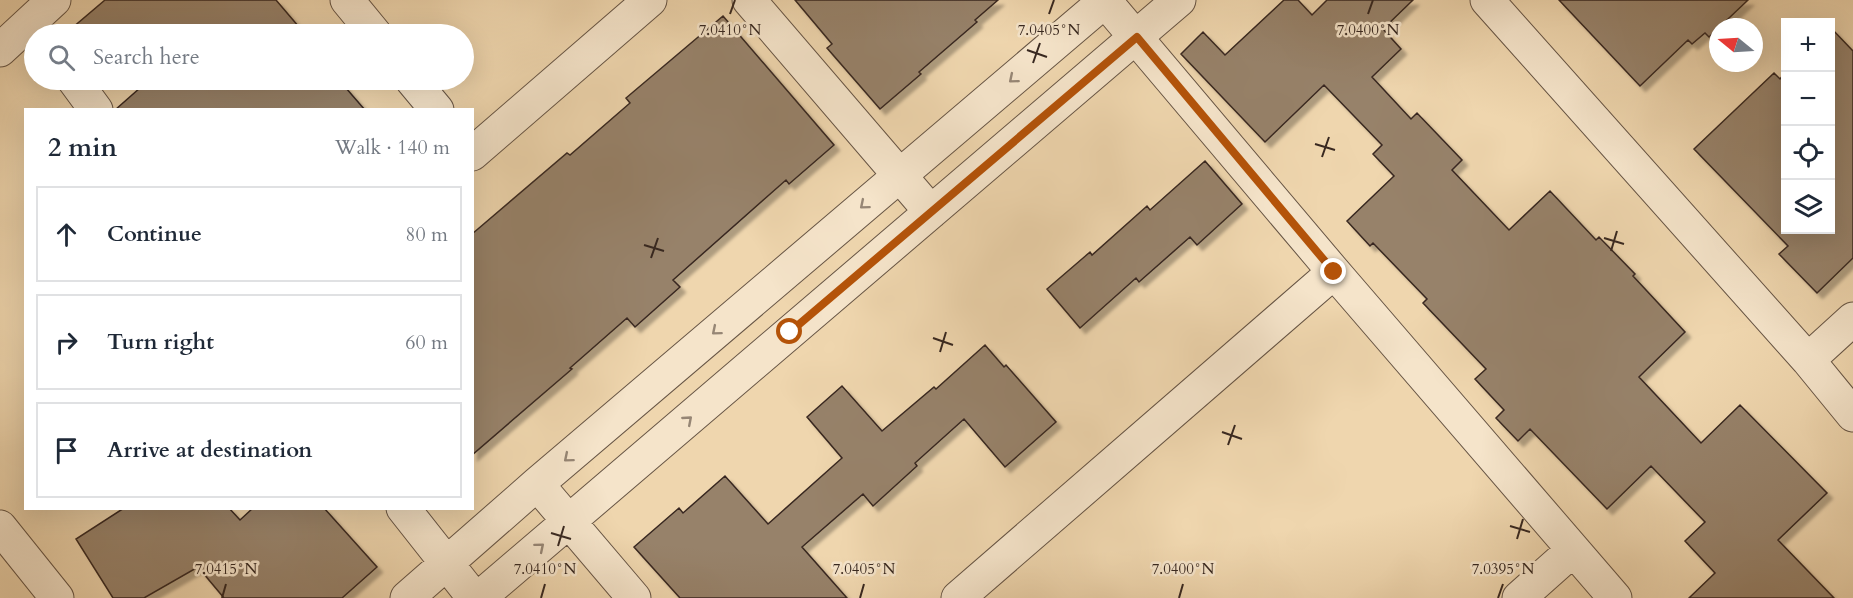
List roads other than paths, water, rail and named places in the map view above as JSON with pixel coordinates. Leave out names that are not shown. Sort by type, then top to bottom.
[{"type":"street","points":[[347,0],[367,24]]},
{"type":"street","points":[[474,153],[650,0]]},
{"type":"street","points":[[749,0],[931,212]]},
{"type":"street","points":[[408,598],[537,484],[1105,0],[1334,272],[1615,598]]},
{"type":"street","points":[[480,598],[1179,0]]},
{"type":"street","points":[[1487,0],[1808,360],[1853,415]]},
{"type":"street","points":[[0,50],[24,32]]},
{"type":"street","points":[[81,90],[95,108]]},
{"type":"street","points":[[420,90],[435,108]]},
{"type":"street","points":[[958,598],[1334,272]]},
{"type":"street","points":[[1808,360],[1853,319]]},
{"type":"street","points":[[537,484],[634,598]]},
{"type":"street","points":[[405,510],[474,598]]},
{"type":"street","points":[[0,528],[57,598]]},
{"type":"street","points":[[1519,598],[1573,550]]}]
